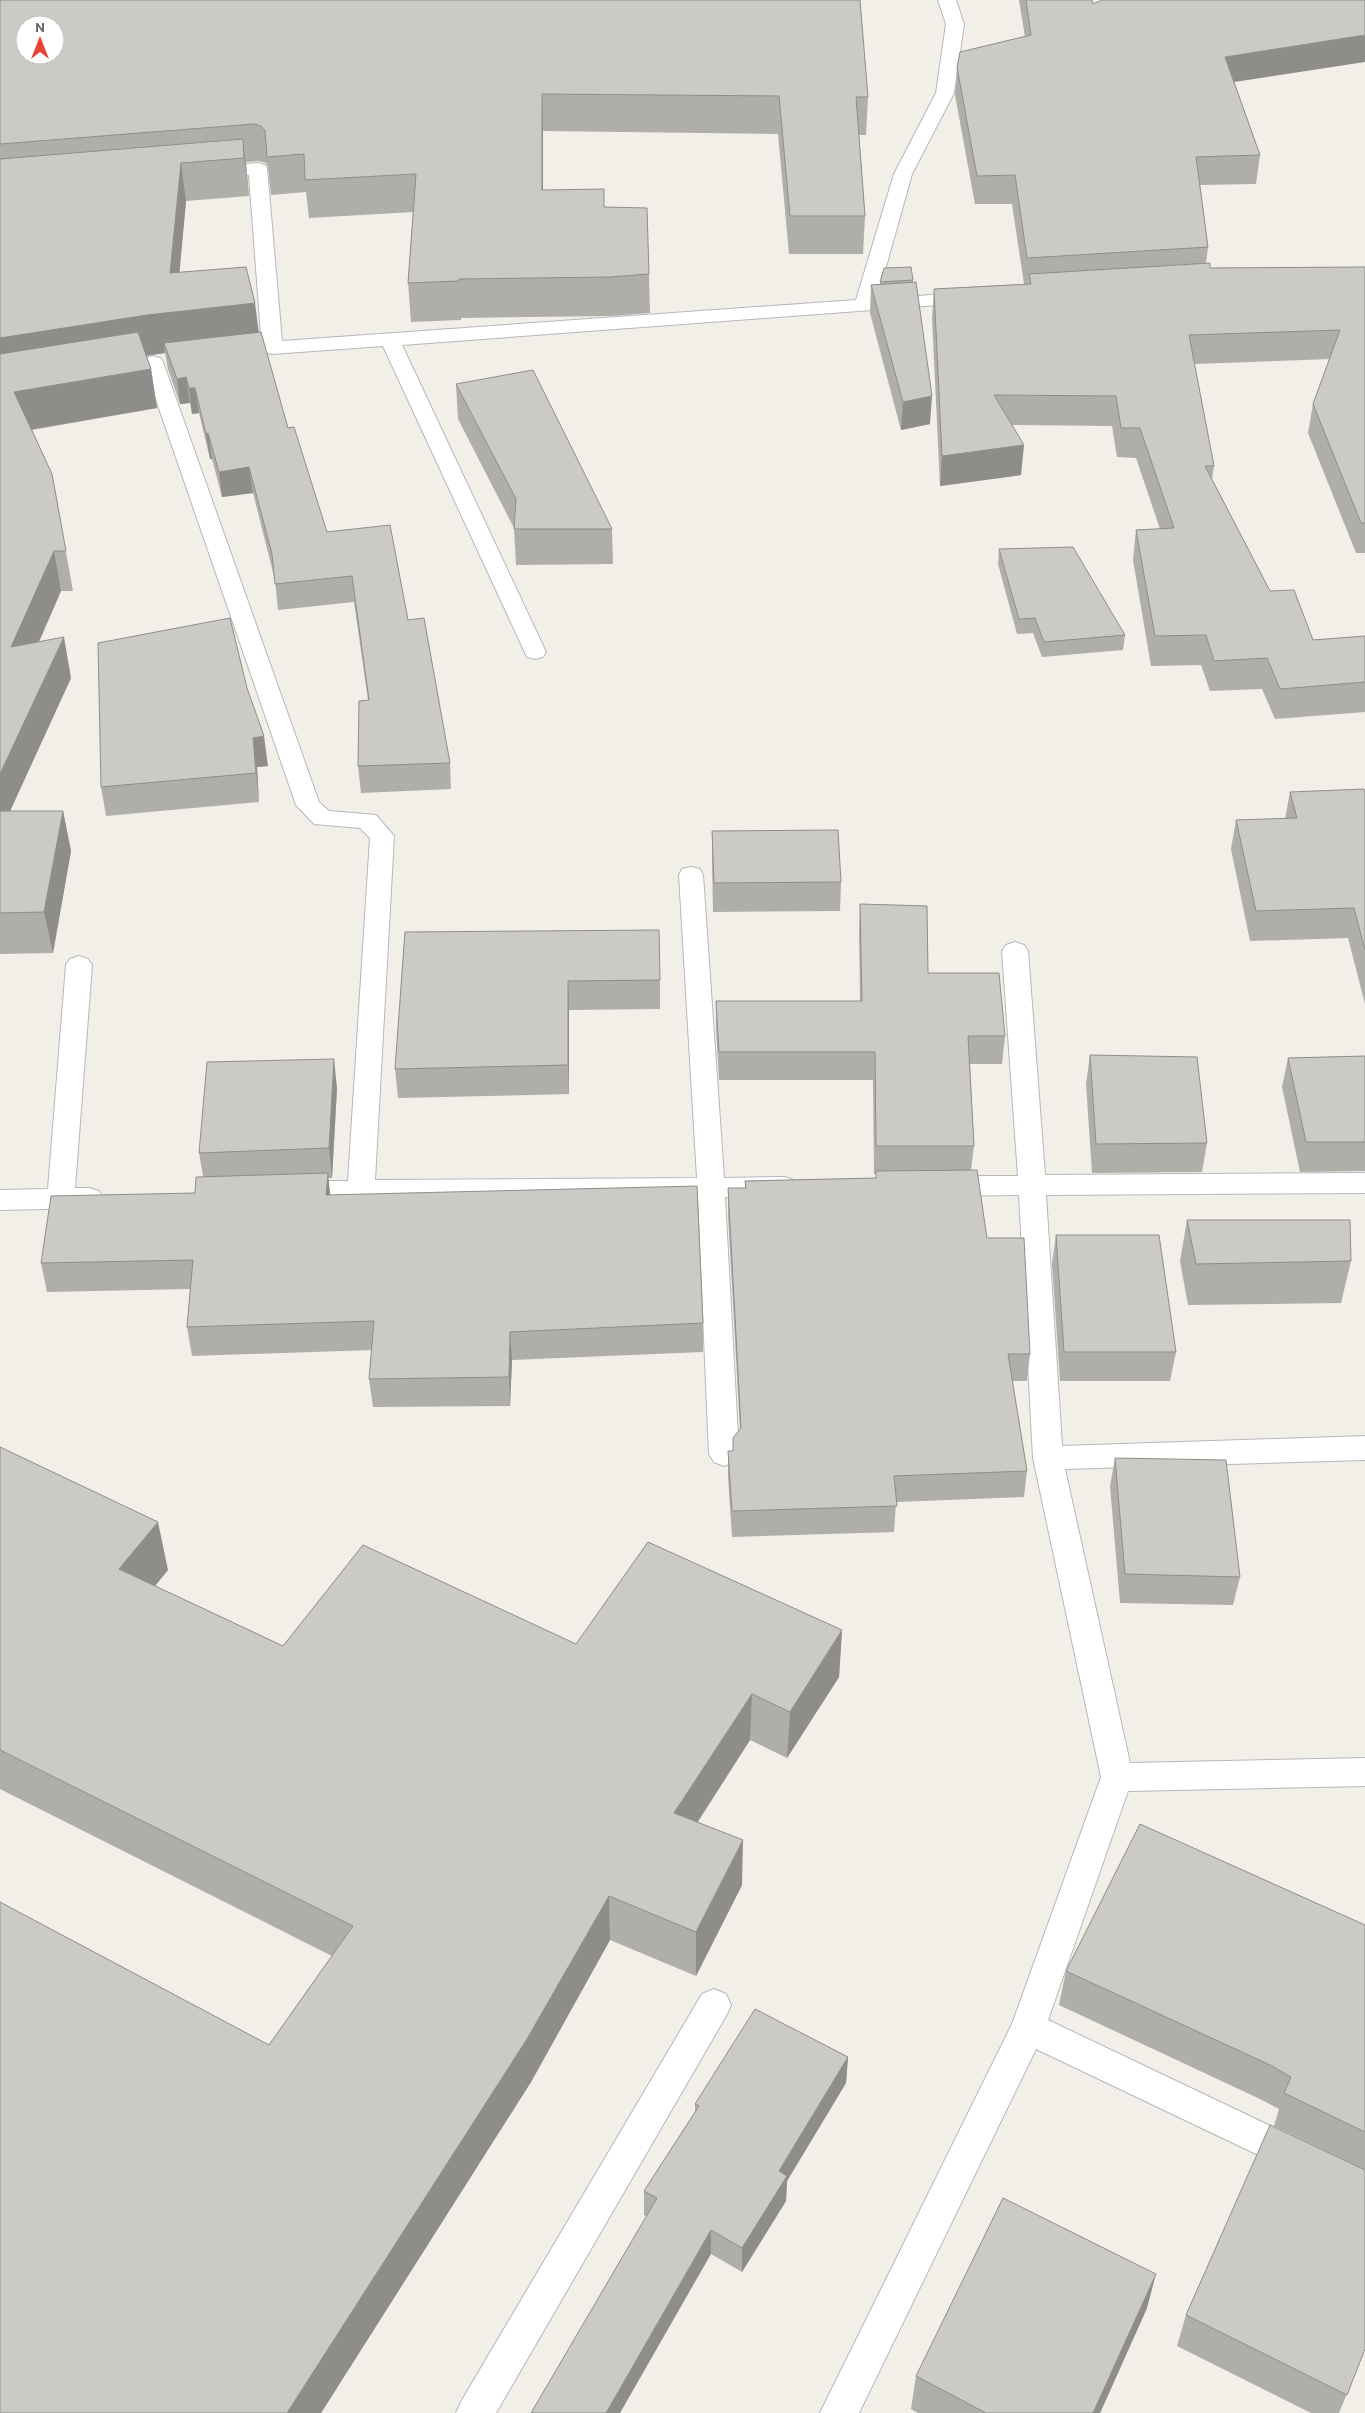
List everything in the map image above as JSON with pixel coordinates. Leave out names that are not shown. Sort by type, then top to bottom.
[{"type":"street","points":[[865,305],[903,174],[945,93],[955,24],[947,0]]},
{"type":"street","points":[[188,175],[258,169],[263,349],[992,297]]},
{"type":"street","points":[[390,340],[535,652]]},
{"type":"street","points":[[153,363],[308,805],[323,818],[367,821],[382,836],[362,1189]]},
{"type":"street","points":[[691,875],[711,1187],[724,1454]]},
{"type":"street","points":[[839,2413],[1028,2028],[1117,1777],[1048,1458],[1032,1186],[1014,952]]},
{"type":"street","points":[[61,1198],[79,965]]},
{"type":"street","points":[[915,1186],[1365,1184]]},
{"type":"street","points":[[264,1192],[362,1189],[808,1187]]},
{"type":"street","points":[[0,1200],[109,1197]]},
{"type":"street","points":[[1048,1458],[1365,1448]]},
{"type":"street","points":[[1117,1777],[1365,1772]]},
{"type":"street","points":[[475,2413],[714,2005]]},
{"type":"street","points":[[1028,2028],[1365,2189]]},
{"type":"building","points":[[0,0],[860,0],[868,97],[856,97],[865,216],[790,216],[779,96],[542,94],[542,190],[604,189],[604,207],[647,208],[649,274],[610,277],[459,279],[459,281],[408,283],[416,174],[305,180],[304,154],[267,157],[265,130],[261,126],[254,124],[0,144]]},
{"type":"building","points":[[1026,0],[1092,0],[1093,4],[1102,0],[1365,0],[1365,35],[1225,57],[1260,155],[1196,157],[1208,247],[1027,258],[1015,175],[977,176],[957,67],[960,52],[1031,35]]},
{"type":"building","points":[[243,139],[244,158],[181,163],[170,273],[246,267],[255,303],[147,315],[0,338],[0,159]]},
{"type":"building","points":[[1210,263],[1210,268],[1365,267],[1365,523],[1361,523],[1313,404],[1340,330],[1189,335],[1214,466],[1205,466],[1270,591],[1294,590],[1313,640],[1365,636],[1365,682],[1280,689],[1267,658],[1214,661],[1206,635],[1155,636],[1136,530],[1174,528],[1140,428],[1121,428],[1116,396],[994,395],[1024,445],[942,456],[934,289],[1031,284],[1029,274]]},
{"type":"building","points":[[911,267],[913,280],[880,282],[884,268]]},
{"type":"building","points":[[916,282],[932,396],[903,402],[871,285]]},
{"type":"building","points":[[138,332],[151,369],[14,392],[52,474],[66,551],[54,551],[11,647],[64,637],[0,774],[0,354]]},
{"type":"building","points":[[261,332],[288,428],[294,427],[327,532],[390,525],[408,620],[424,618],[450,763],[358,766],[359,701],[369,700],[352,576],[275,584],[272,554],[249,467],[219,472],[208,433],[206,434],[195,388],[189,388],[186,377],[177,379],[164,343]]},
{"type":"building","points":[[533,370],[612,529],[514,529],[516,499],[456,384]]},
{"type":"building","points":[[1073,547],[1125,635],[1044,642],[1035,618],[1019,619],[999,549]]},
{"type":"building","points":[[230,618],[247,688],[264,736],[253,738],[256,773],[101,787],[98,643]]},
{"type":"building","points":[[1364,789],[1365,950],[1354,908],[1256,911],[1236,820],[1297,818],[1290,792]]},
{"type":"building","points":[[0,811],[63,811],[44,912],[0,913]]},
{"type":"building","points":[[838,830],[841,882],[714,883],[712,831]]},
{"type":"building","points":[[860,904],[927,906],[928,973],[999,973],[1005,1036],[968,1036],[974,1146],[876,1146],[875,1052],[719,1052],[716,1001],[862,1001]]},
{"type":"building","points":[[659,930],[660,980],[568,981],[568,1065],[395,1069],[405,932]]},
{"type":"building","points":[[1090,1055],[1197,1057],[1207,1143],[1096,1144]]},
{"type":"building","points":[[1365,1056],[1365,1142],[1306,1142],[1288,1058]]},
{"type":"building","points":[[334,1059],[329,1148],[199,1153],[207,1062]]},
{"type":"building","points":[[977,1170],[987,1238],[1024,1238],[1030,1354],[1008,1354],[1027,1471],[894,1476],[897,1506],[732,1511],[728,1451],[733,1451],[733,1438],[741,1428],[728,1188],[746,1188],[745,1181],[876,1178],[876,1171]]},
{"type":"building","points":[[328,1173],[326,1195],[697,1186],[703,1323],[510,1332],[509,1377],[369,1379],[374,1321],[187,1327],[193,1260],[41,1263],[51,1196],[195,1193],[196,1177]]},
{"type":"building","points":[[1187,1220],[1350,1220],[1351,1261],[1196,1264]]},
{"type":"building","points":[[1056,1235],[1159,1235],[1176,1352],[1064,1352]]},
{"type":"building","points":[[0,1447],[158,1522],[119,1569],[283,1646],[363,1545],[576,1644],[648,1542],[842,1630],[790,1712],[752,1694],[674,1813],[743,1840],[696,1932],[609,1896],[527,2039],[287,2413],[0,2413],[0,1902],[269,2045],[353,1926],[0,1750]]},
{"type":"building","points":[[1115,1458],[1226,1460],[1240,1577],[1125,1574]]},
{"type":"building","points":[[1140,1824],[1365,1925],[1365,2132],[1284,2093],[1291,2077],[1270,2065],[1066,1971]]},
{"type":"building","points":[[755,2009],[848,2057],[779,2171],[787,2176],[742,2248],[711,2230],[606,2413],[531,2413],[657,2198],[644,2191],[699,2106],[695,2104]]},
{"type":"building","points":[[1270,2125],[1365,2170],[1365,2349],[1347,2395],[1186,2315]]},
{"type":"building","points":[[1003,2198],[1156,2274],[1093,2413],[986,2413],[916,2376]]}]
